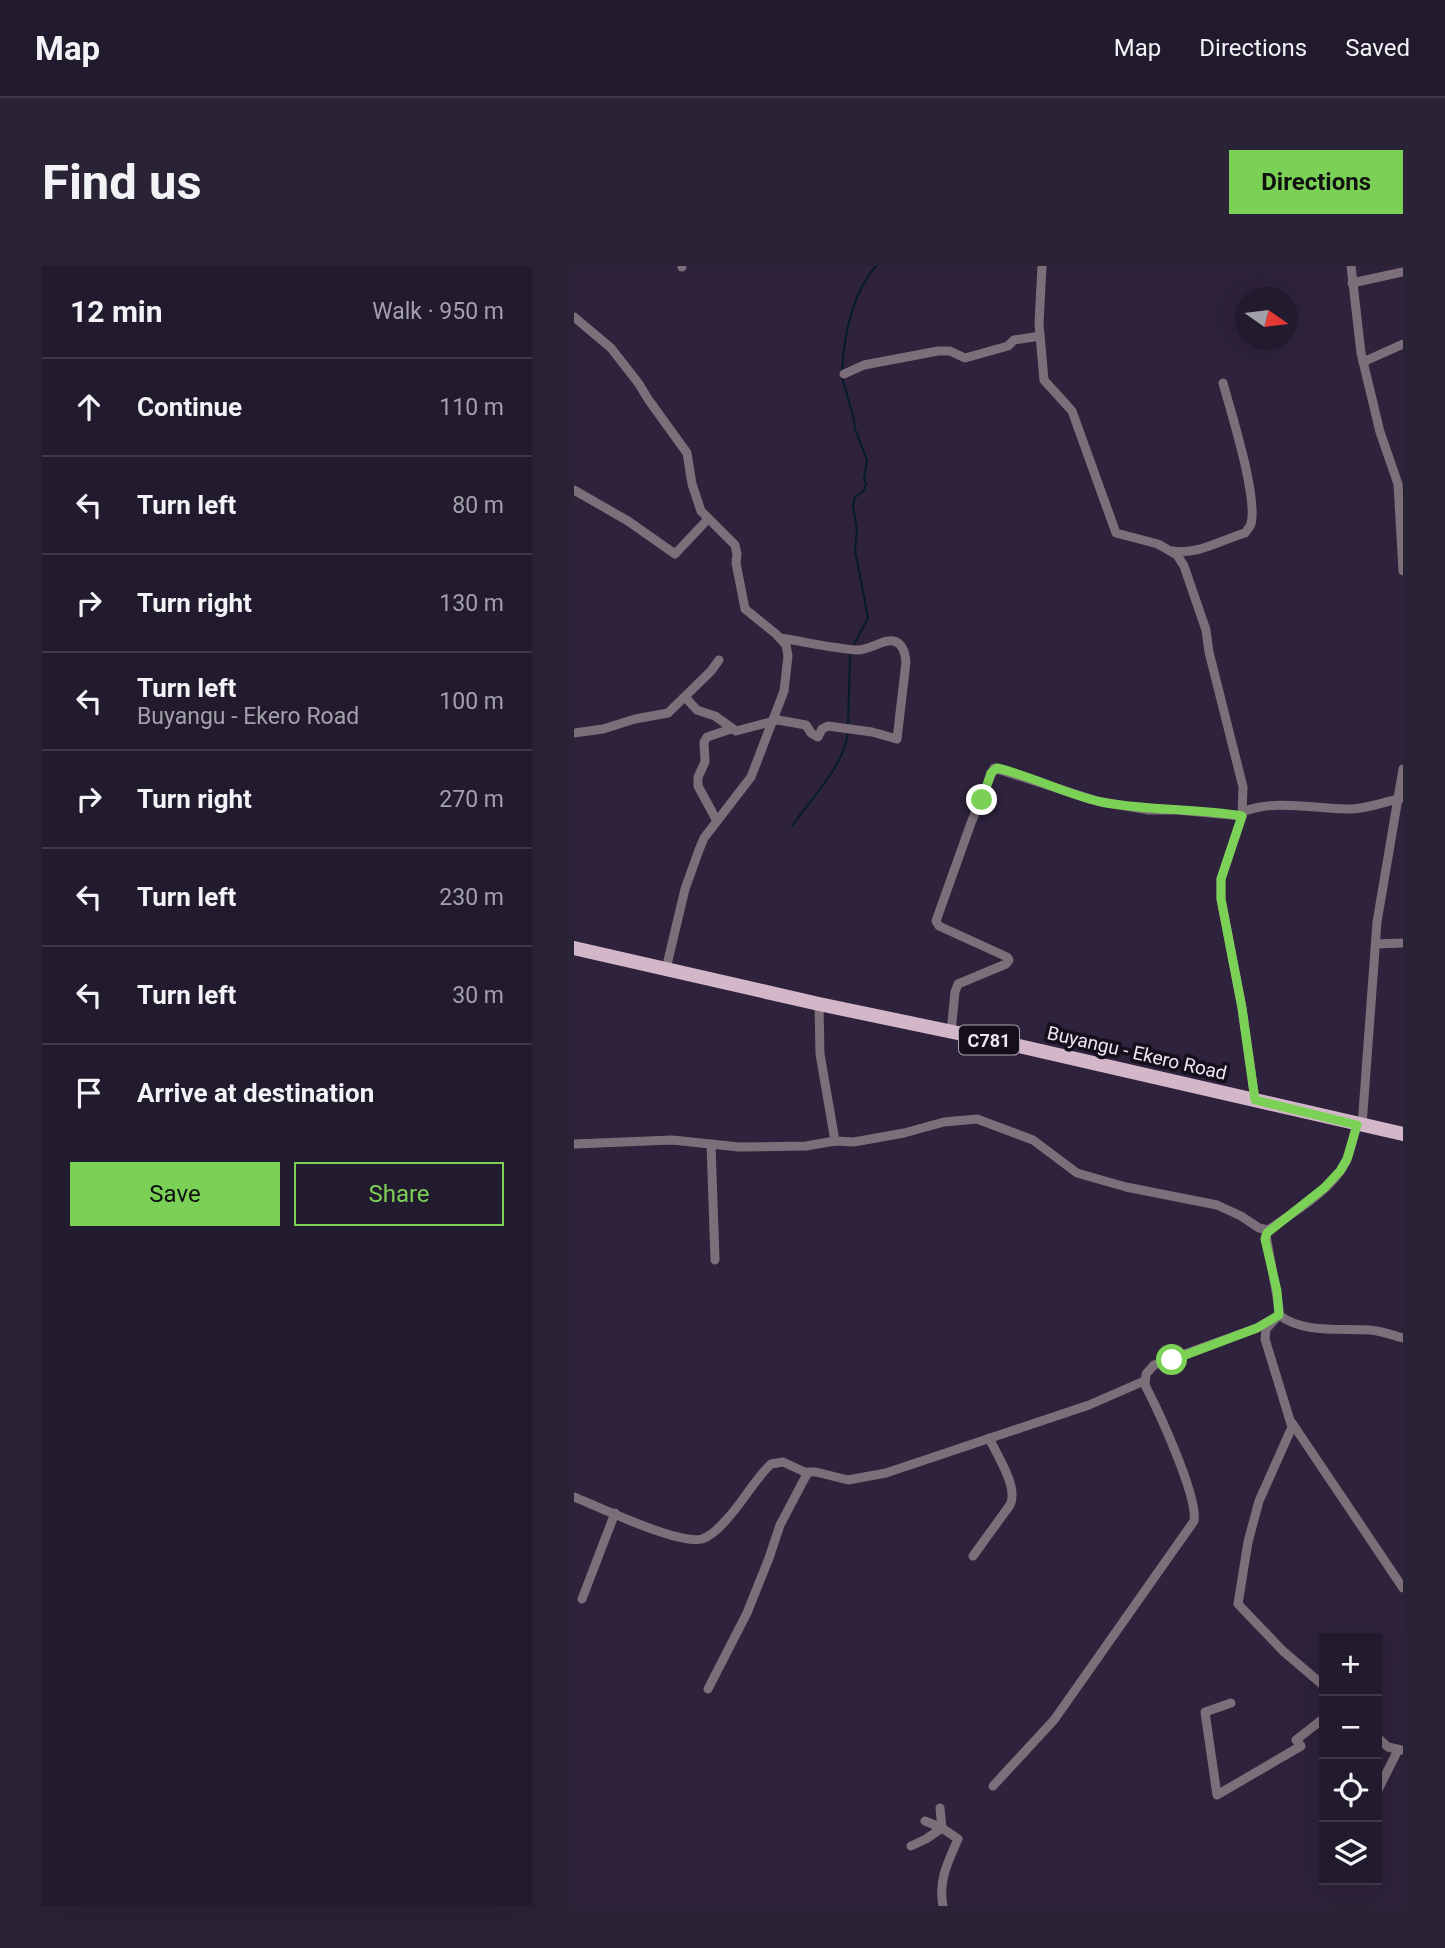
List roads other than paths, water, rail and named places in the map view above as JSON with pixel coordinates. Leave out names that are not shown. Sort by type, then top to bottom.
[{"type":"main road","name":"Buyangu - Ekero Road","points":[[574,948],[1403,1134]]},
{"type":"street","points":[[1042,266],[1040,336],[1044,380],[1072,411],[1115,531],[1122,536],[1158,544],[1173,551],[1197,552],[1213,543],[1245,533],[1251,523],[1251,501],[1244,459],[1223,383]]},
{"type":"street","points":[[1351,266],[1363,362],[1380,432],[1398,484],[1403,570]]},
{"type":"street","points":[[1352,283],[1403,272]]},
{"type":"street","points":[[574,317],[611,348],[681,445],[690,461],[692,484],[698,503],[708,519],[735,545],[745,609],[780,638],[788,653],[786,679],[751,777],[704,838],[685,889],[666,969]]},
{"type":"street","points":[[844,374],[864,365],[938,351],[950,351],[965,358],[1008,346],[1020,338],[1040,336]]},
{"type":"street","points":[[1363,362],[1403,344]]},
{"type":"street","points":[[574,490],[628,521],[675,554],[708,519]]},
{"type":"street","points":[[1173,551],[1184,566],[1206,630],[1243,787],[1242,814],[1221,879],[1221,899],[1242,1008],[1255,1100]]},
{"type":"street","points":[[717,821],[698,786],[698,777],[705,762],[704,743],[707,737],[772,721],[801,723],[818,737],[822,729],[828,726],[872,732],[897,739],[906,662],[905,652],[895,641],[885,640],[871,649],[856,650],[780,638]]},
{"type":"street","points":[[574,733],[603,729],[667,713],[719,660]]},
{"type":"street","points":[[685,696],[697,710],[715,716],[731,729]]},
{"type":"street","points":[[951,1032],[958,984],[1006,964],[1009,960],[939,926],[936,921],[994,768],[1107,803],[1149,810],[1242,814],[1281,804],[1356,808],[1401,798]]},
{"type":"street","points":[[1403,769],[1401,798],[1388,855],[1376,944],[1359,1125],[1340,1171],[1324,1188],[1268,1230],[1265,1239],[1277,1291],[1279,1315],[1266,1329],[1265,1339],[1292,1423],[1403,1588]]},
{"type":"street","points":[[1376,944],[1403,943]]},
{"type":"street","points":[[819,1004],[820,1054],[835,1141]]},
{"type":"street","points":[[574,1144],[672,1140],[738,1147],[806,1146],[835,1141],[854,1142],[944,1122],[977,1119],[1032,1140],[1077,1173],[1126,1187],[1217,1205],[1268,1230]]},
{"type":"street","points":[[711,1144],[715,1260]]},
{"type":"street","points":[[1279,1315],[1287,1321],[1303,1326],[1367,1330],[1403,1338]]},
{"type":"street","points":[[993,1786],[1054,1720],[1194,1521],[1195,1512],[1185,1480],[1144,1381],[1146,1374],[1154,1365],[1257,1328],[1279,1315]]},
{"type":"street","points":[[574,1497],[674,1536],[700,1539],[728,1518],[771,1464],[783,1462],[807,1473],[813,1471],[846,1480],[864,1478],[917,1464],[1089,1405],[1144,1381]]},
{"type":"street","points":[[1292,1423],[1259,1501],[1248,1542],[1238,1604],[1283,1651],[1319,1682]]},
{"type":"street","points":[[973,1556],[1014,1496],[989,1438]]},
{"type":"street","points":[[708,1689],[747,1612],[780,1525],[807,1473]]},
{"type":"street","points":[[582,1599],[615,1513]]},
{"type":"street","points":[[1231,1703],[1205,1712],[1217,1796],[1301,1746],[1296,1740],[1319,1722]]},
{"type":"street","points":[[1382,1742],[1388,1747],[1400,1750],[1382,1782]]},
{"type":"street","points":[[940,1808],[942,1828]]},
{"type":"street","points":[[925,1821],[958,1839],[943,1871],[940,1892],[943,1906]]},
{"type":"street","points":[[911,1846],[942,1828]]},
{"type":"waterway","points":[[842,372],[845,344],[855,302],[876,266]]},
{"type":"waterway","points":[[842,377],[855,429],[867,460],[864,491],[855,497],[853,505],[857,532],[855,550],[868,618],[853,646]]},
{"type":"waterway","points":[[848,726],[850,655]]},
{"type":"waterway","points":[[792,826],[834,770],[848,732]]}]
